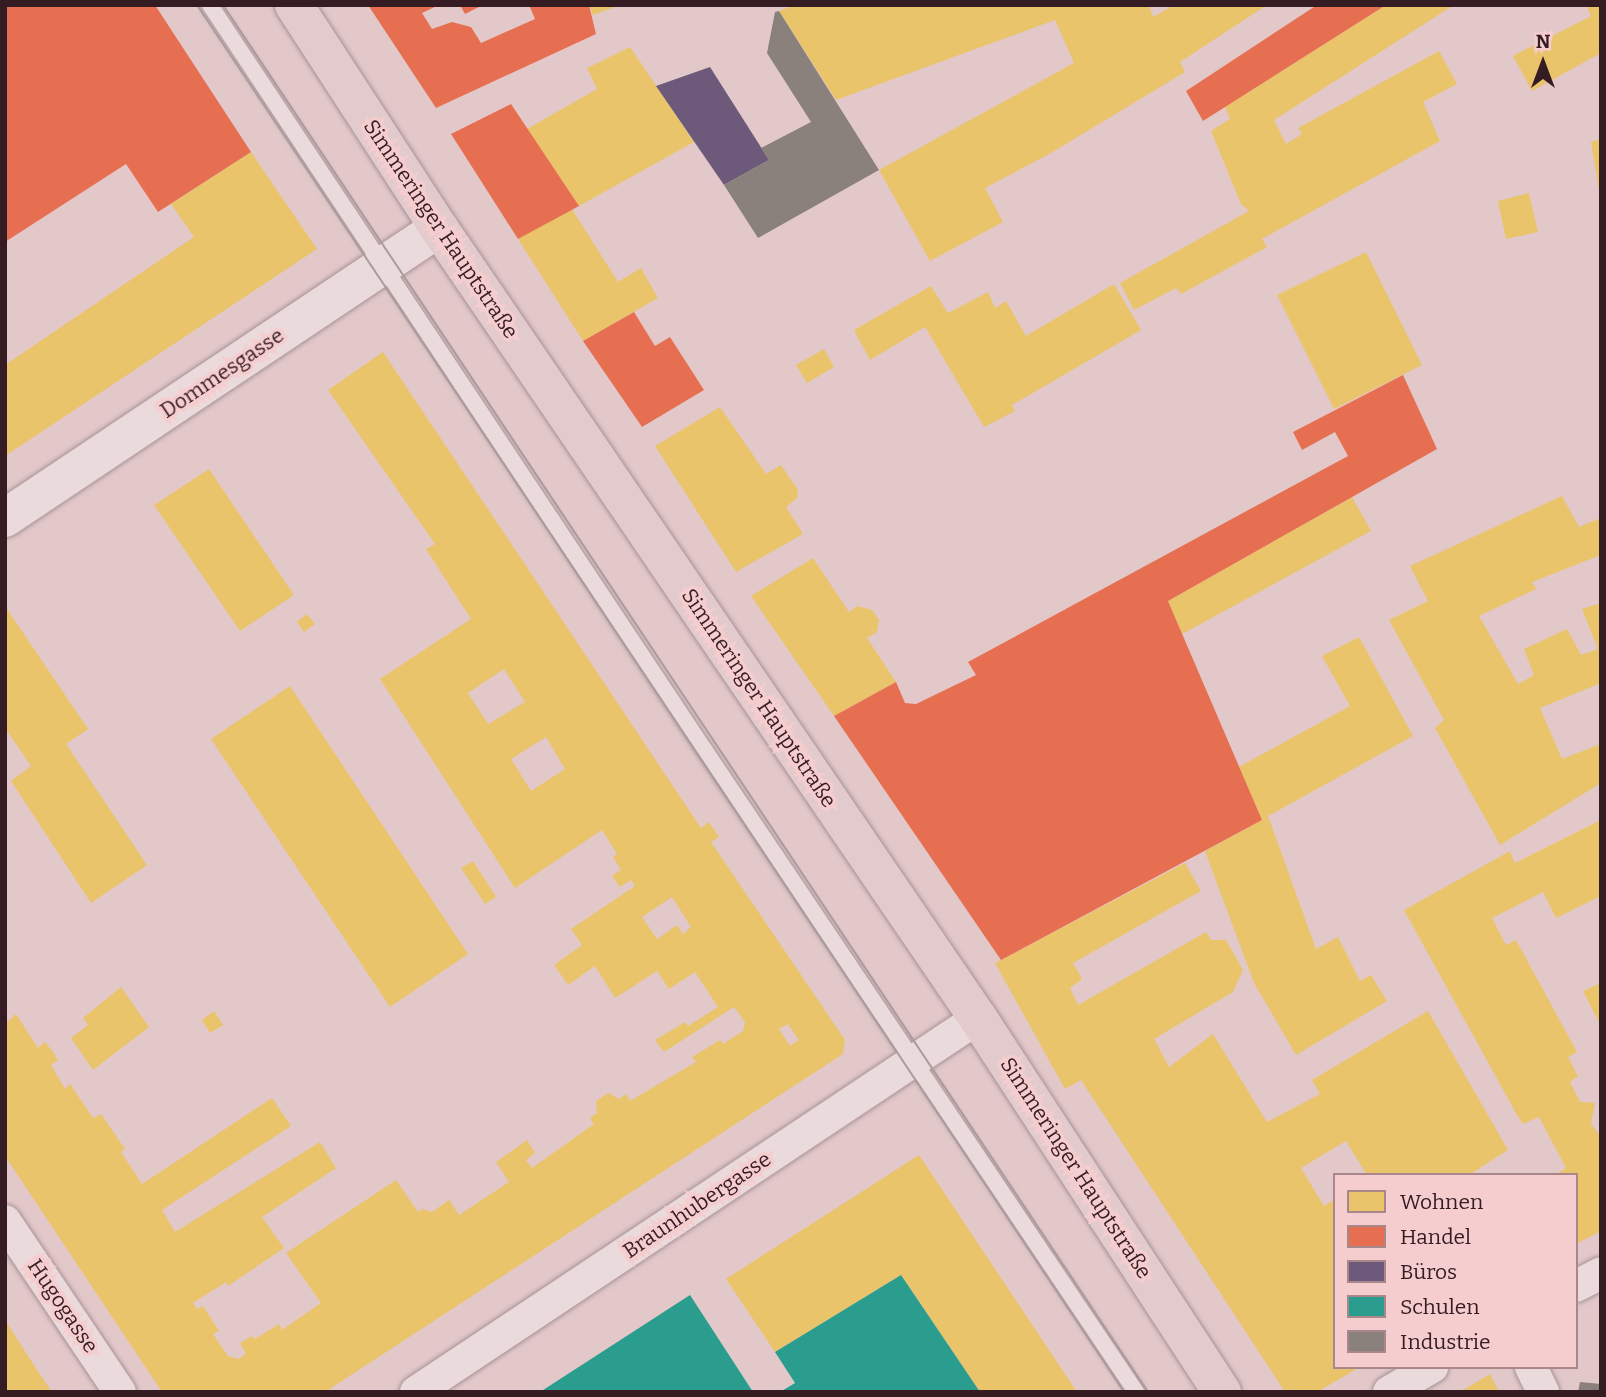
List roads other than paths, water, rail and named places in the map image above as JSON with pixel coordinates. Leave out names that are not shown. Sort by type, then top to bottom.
[{"type":"main road","name":"Simmeringer Hauptstraße","points":[[294,5],[439,228],[978,1018],[1222,1392]]},
{"type":"street","name":"Dommesgasse","points":[[5,518],[439,228]]},
{"type":"street","name":"Braunhubergasse","points":[[416,1392],[978,1018]]},
{"type":"street","name":"Hugogasse","points":[[5,1221],[120,1392]]},
{"type":"street","points":[[1578,1285],[1601,1272]]},
{"type":"street","points":[[1389,1392],[1429,1369]]},
{"type":"street","points":[[1532,1369],[1543,1392]]},
{"type":"lane","points":[[210,5],[1136,1392]]},
{"type":"tram line","points":[[197,5],[1124,1392]]},
{"type":"tram line","points":[[223,5],[1148,1392]]}]
